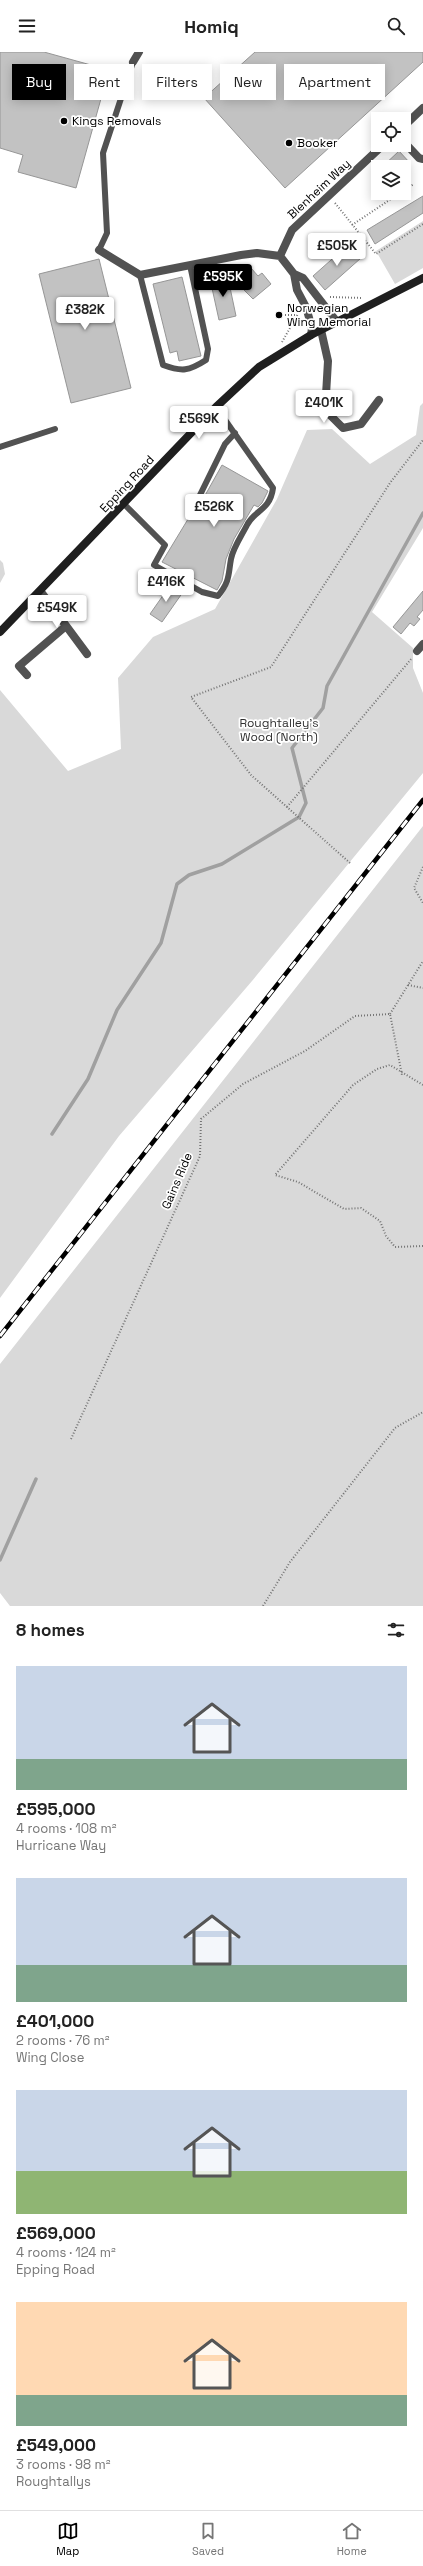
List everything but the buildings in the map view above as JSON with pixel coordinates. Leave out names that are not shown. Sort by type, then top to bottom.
[{"type":"main road","name":"Epping Road","points":[[0,632],[41,592],[216,407],[259,367],[311,335],[423,278]]},
{"type":"street","points":[[133,62],[139,52]]},
{"type":"street","points":[[411,119],[423,108]]},
{"type":"street","points":[[411,149],[419,158],[423,159]]},
{"type":"street","name":"Blenheim Way","points":[[280,256],[292,230],[376,152]]},
{"type":"street","points":[[99,250],[140,275],[257,254],[280,256],[294,274],[298,290],[306,307],[312,328],[311,335]]},
{"type":"street","points":[[294,274],[303,278],[337,322]]},
{"type":"street","points":[[321,330],[328,361],[326,395],[330,415],[343,428],[361,424],[379,400]]},
{"type":"street","points":[[41,592],[87,654]]},
{"type":"street","points":[[27,675],[19,666],[66,626]]},
{"type":"street","points":[[417,651],[423,644]]},
{"type":"lane","points":[[99,250],[106,233],[102,153],[133,62]]},
{"type":"lane","points":[[140,275],[163,365],[176,370],[192,369],[206,360],[208,349],[190,265]]},
{"type":"lane","points":[[124,504],[165,545],[154,565],[202,592],[218,596],[224,588],[231,572],[231,558],[248,522],[262,512],[272,497],[273,488],[216,407]]},
{"type":"lane","points":[[0,447],[55,429]]},
{"type":"lane","points":[[199,497],[225,444],[235,433]]},
{"type":"path","points":[[329,196],[376,254],[423,224]]},
{"type":"path","points":[[352,225],[390,200]]},
{"type":"path","points":[[324,297],[370,298]]},
{"type":"path","points":[[280,344],[300,310]]},
{"type":"path","points":[[282,315],[297,315]]},
{"type":"path","points":[[350,863],[251,775],[191,697],[271,667],[390,483],[423,440]]},
{"type":"path","points":[[287,807],[417,651]]},
{"type":"path","points":[[423,867],[414,888],[423,903]]},
{"type":"path","points":[[402,1075],[390,1014],[423,961]]},
{"type":"path","points":[[408,985],[423,988]]},
{"type":"path","name":"Gains Ride","points":[[71,1439],[200,1156],[201,1119],[243,1084],[305,1051],[355,1016],[390,1014]]},
{"type":"path","points":[[423,1085],[402,1075],[390,1065],[377,1068],[353,1085],[275,1175],[298,1182],[344,1209],[361,1208],[380,1221],[386,1236],[395,1247],[423,1246]]},
{"type":"path","points":[[263,1606],[290,1562],[395,1428],[423,1412]]},
{"type":"green space","points":[[423,221],[423,268],[395,284],[376,251]]},
{"type":"green space","name":"Roughtalley's Wood (North)","points":[[423,403],[423,528],[372,612],[413,648],[413,668],[423,693],[423,773],[252,981],[119,1136],[0,1298],[0,690],[68,771],[121,749],[118,678],[153,637],[215,609],[277,499],[307,430],[332,429],[370,464],[416,435],[420,406]]},
{"type":"green space","points":[[0,560],[3,563],[5,574],[0,583]]},
{"type":"green space","points":[[423,826],[423,1606],[10,1606],[0,1593],[0,1364]]},
{"type":"waterway","points":[[52,1134],[88,1079],[117,1010],[161,943],[177,884],[189,875],[222,864],[299,817],[306,803],[292,748],[323,708],[327,686],[423,513]]},
{"type":"waterway","points":[[0,1560],[36,1479]]},
{"type":"railway","points":[[0,1336],[423,800]]},
{"type":"place","name":"Kings Removals","points":[[64,121]]},
{"type":"place","name":"Booker","points":[[289,143]]},
{"type":"place","name":"Norwegian Wing Memorial","points":[[279,315]]}]
